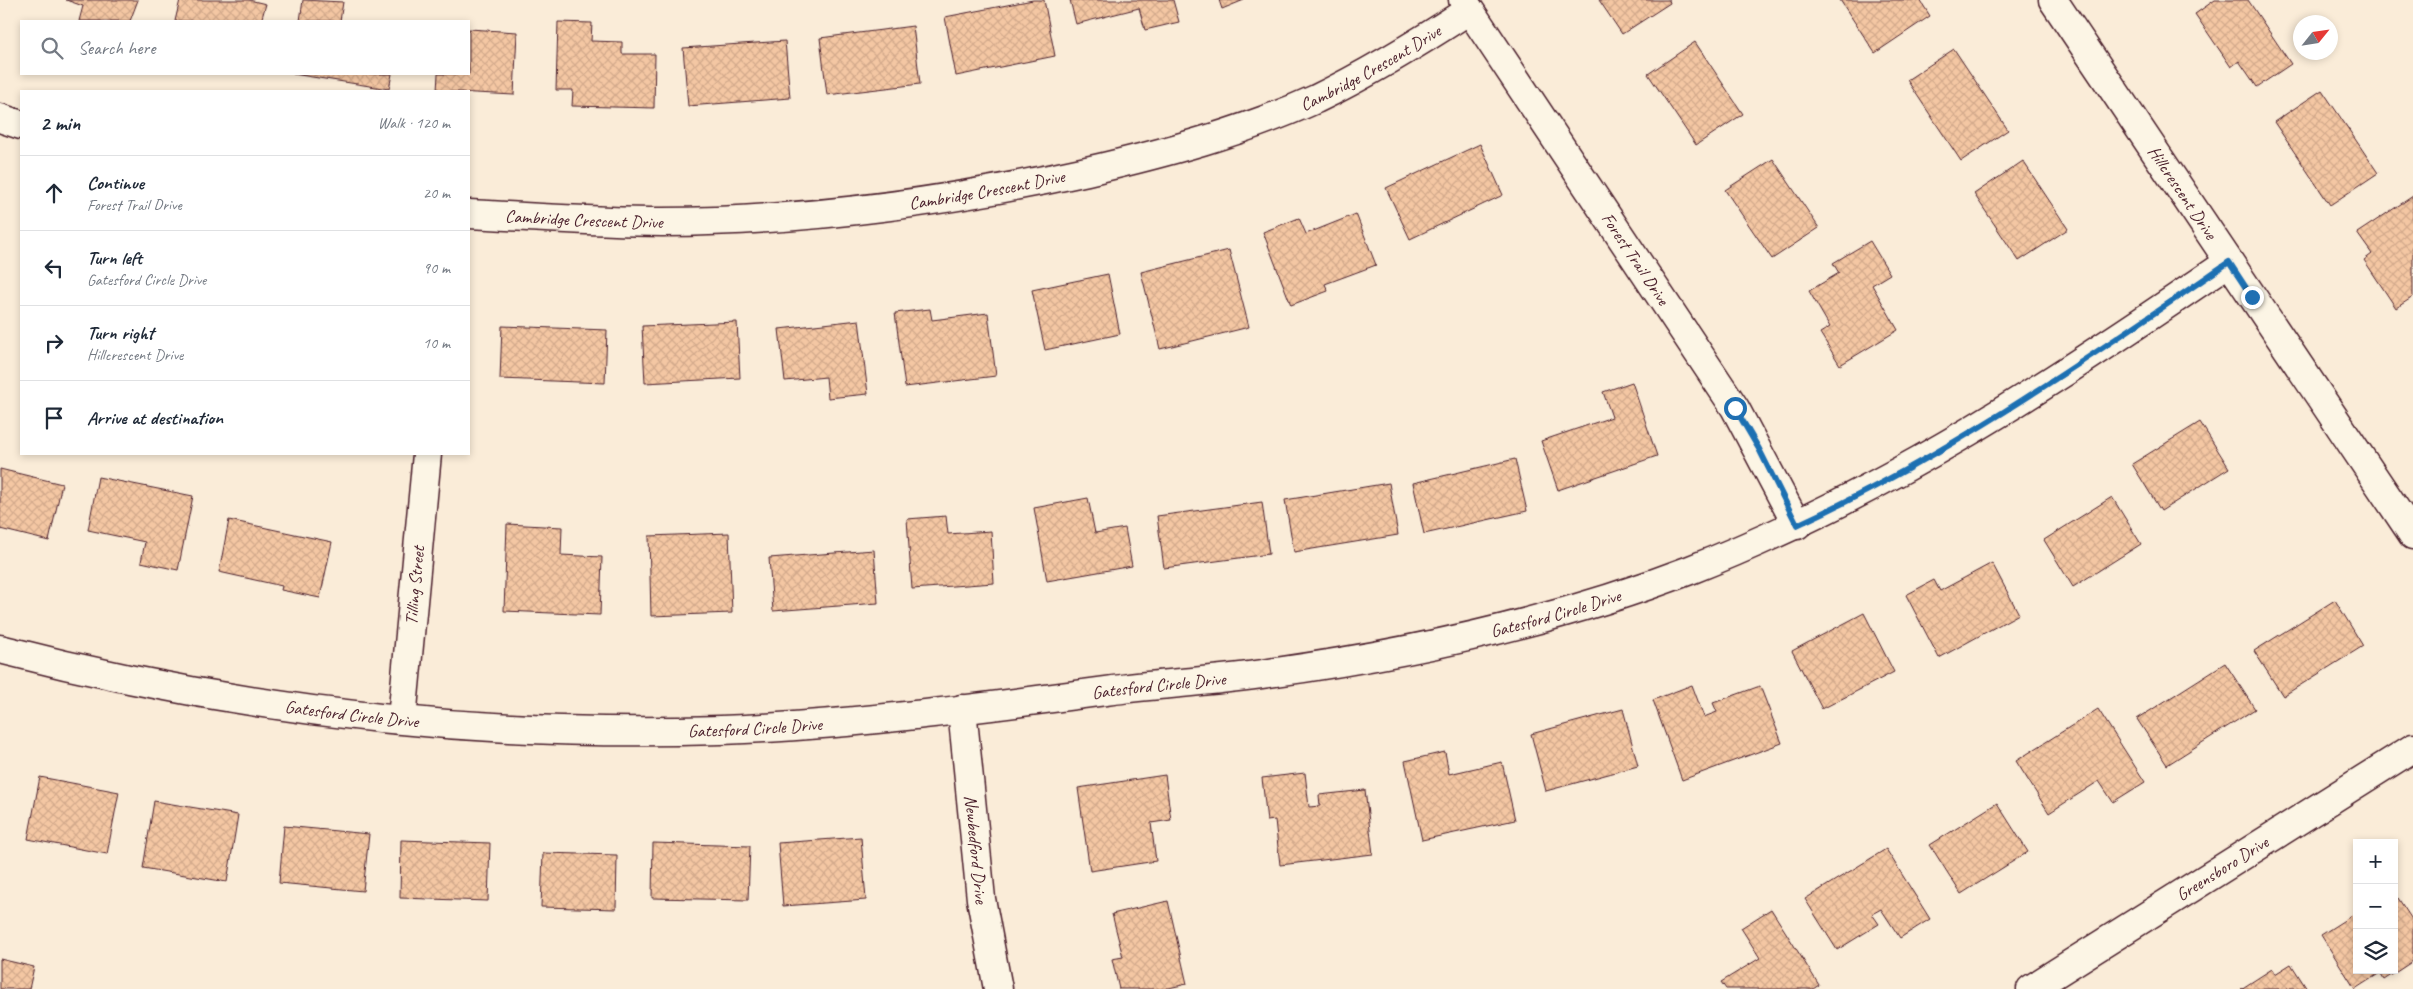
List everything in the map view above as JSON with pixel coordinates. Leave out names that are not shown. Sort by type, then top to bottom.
[{"type":"street","name":"Hillcrescent Drive","points":[[2053,0],[2413,535]]},
{"type":"street","name":"Cambridge Crescent Drive","points":[[470,214],[661,222],[783,217],[915,202],[1023,185],[1133,161],[1194,144],[1304,104],[1355,80],[1398,55],[1466,5]]},
{"type":"street","name":"Forest Trail Drive","points":[[1466,5],[1735,408],[1759,449],[1797,525]]},
{"type":"street","points":[[0,118],[20,125]]},
{"type":"street","name":"Gatesford Circle Drive","points":[[0,649],[80,669],[197,693],[309,710],[462,725],[562,729],[718,730],[813,724],[1267,674],[1467,638],[1636,590],[1797,525],[1833,508],[1977,429],[2229,262]]},
{"type":"street","name":"Tilling Street","points":[[402,719],[427,455]]},
{"type":"street","name":"Newbedford Drive","points":[[962,709],[981,899],[998,989]]},
{"type":"street","name":"Greensboro Drive","points":[[2031,989],[2413,748]]},
{"type":"building","points":[[66,0],[138,0],[130,20],[79,20],[83,6]]},
{"type":"building","points":[[180,0],[249,0],[266,4],[261,20],[175,20]]},
{"type":"building","points":[[303,0],[343,2],[340,20],[300,20]]},
{"type":"building","points":[[1033,0],[1044,0],[1055,56],[956,76],[945,17]]},
{"type":"building","points":[[1070,0],[1173,0],[1179,22],[1145,30],[1139,8],[1076,24]]},
{"type":"building","points":[[1219,0],[1244,0],[1222,9]]},
{"type":"building","points":[[1599,0],[1669,0],[1670,3],[1622,34]]},
{"type":"building","points":[[1840,0],[1920,0],[1930,16],[1875,53]]},
{"type":"building","points":[[2215,0],[2248,0],[2291,64],[2257,87],[2239,61],[2231,67],[2195,14]]},
{"type":"building","points":[[558,22],[592,23],[591,41],[622,42],[622,54],[655,54],[654,108],[572,106],[573,90],[556,90]]},
{"type":"building","points":[[913,26],[920,84],[827,95],[820,38]]},
{"type":"building","points":[[470,29],[517,32],[514,95],[470,93],[470,90],[437,90],[438,75],[470,75]]},
{"type":"building","points":[[785,41],[790,98],[688,106],[683,48]]},
{"type":"building","points":[[1695,42],[1743,114],[1696,145],[1648,74]]},
{"type":"building","points":[[1954,49],[2008,130],[1961,161],[1907,80]]},
{"type":"building","points":[[299,75],[392,75],[389,89]]},
{"type":"building","points":[[2322,90],[2378,173],[2330,205],[2274,122]]},
{"type":"building","points":[[1480,144],[1503,195],[1410,239],[1386,188]]},
{"type":"building","points":[[1773,159],[1819,228],[1772,259],[1725,190]]},
{"type":"building","points":[[2023,161],[2068,229],[2019,261],[1974,194]]},
{"type":"building","points":[[2413,196],[2413,297],[2396,308],[2364,260],[2372,254],[2357,233]]},
{"type":"building","points":[[1356,214],[1376,265],[1325,284],[1328,291],[1291,305],[1263,232],[1299,218],[1306,234]]},
{"type":"building","points":[[1870,241],[1890,274],[1872,285],[1898,330],[1840,365],[1820,333],[1830,327],[1809,291],[1839,273],[1833,263]]},
{"type":"building","points":[[1229,250],[1249,327],[1160,349],[1141,272]]},
{"type":"building","points":[[1108,274],[1120,334],[1045,350],[1032,290]]},
{"type":"building","points":[[930,309],[932,320],[988,313],[996,376],[905,387],[895,313]]},
{"type":"building","points":[[859,320],[868,394],[828,398],[826,377],[785,381],[779,329]]},
{"type":"building","points":[[737,322],[740,378],[645,383],[642,326]]},
{"type":"building","points":[[502,326],[607,330],[605,383],[500,379]]},
{"type":"building","points":[[1632,382],[1657,456],[1558,490],[1541,441],[1612,417],[1603,392]]},
{"type":"building","points":[[2200,422],[2229,468],[2161,511],[2132,464]]},
{"type":"building","points":[[1515,459],[1527,511],[1424,534],[1413,483]]},
{"type":"building","points":[[0,469],[62,484],[49,541],[0,529]]},
{"type":"building","points":[[98,477],[193,496],[178,570],[141,562],[145,542],[88,530]]},
{"type":"building","points":[[1389,483],[1398,535],[1294,552],[1285,500]]},
{"type":"building","points":[[2112,497],[2141,544],[2073,587],[2044,540]]},
{"type":"building","points":[[1088,498],[1095,533],[1125,528],[1132,566],[1047,581],[1034,508]]},
{"type":"building","points":[[1262,502],[1269,554],[1164,568],[1157,516]]},
{"type":"building","points":[[946,516],[948,534],[991,531],[994,583],[912,589],[907,519]]},
{"type":"building","points":[[229,520],[332,542],[320,598],[281,590],[282,586],[219,572]]},
{"type":"building","points":[[507,524],[562,527],[561,555],[602,557],[600,615],[504,611]]},
{"type":"building","points":[[729,533],[732,613],[651,616],[649,536]]},
{"type":"building","points":[[874,550],[878,603],[773,611],[769,558]]},
{"type":"building","points":[[1992,563],[2019,614],[1939,658],[1906,595],[1934,580],[1940,591]]},
{"type":"building","points":[[2335,600],[2363,646],[2283,696],[2254,651]]},
{"type":"building","points":[[1864,613],[1894,672],[1822,709],[1792,651]]},
{"type":"building","points":[[2225,663],[2255,709],[2167,765],[2137,719]]},
{"type":"building","points":[[1692,685],[1704,717],[1717,712],[1713,703],[1760,686],[1782,743],[1682,780],[1653,700]]},
{"type":"building","points":[[1623,709],[1638,766],[1546,791],[1531,734]]},
{"type":"building","points":[[2098,709],[2145,782],[2113,802],[2099,781],[2049,813],[2016,761]]},
{"type":"building","points":[[1445,752],[1449,774],[1502,762],[1515,820],[1422,840],[1405,761]]},
{"type":"building","points":[[1305,773],[1309,807],[1320,806],[1319,795],[1365,790],[1373,854],[1280,865],[1275,820],[1267,821],[1262,778]]},
{"type":"building","points":[[1165,775],[1171,820],[1151,823],[1156,861],[1090,871],[1078,788]]},
{"type":"building","points":[[40,777],[119,792],[107,854],[28,839]]},
{"type":"building","points":[[154,801],[238,815],[227,882],[143,868]]},
{"type":"building","points":[[1997,803],[2028,852],[1961,894],[1930,845]]},
{"type":"building","points":[[284,826],[369,834],[363,891],[279,883]]},
{"type":"building","points":[[861,837],[866,900],[783,906],[778,843]]},
{"type":"building","points":[[401,840],[490,843],[488,901],[400,898]]},
{"type":"building","points":[[653,843],[750,846],[748,900],[652,898]]},
{"type":"building","points":[[1886,849],[1930,919],[1900,938],[1881,909],[1872,914],[1879,924],[1837,950],[1805,899]]},
{"type":"building","points":[[543,853],[617,855],[616,909],[541,907]]},
{"type":"building","points":[[2398,898],[2413,921],[2413,961],[2398,971]]},
{"type":"building","points":[[1168,901],[1187,984],[1164,989],[1119,989],[1112,959],[1123,957],[1112,914]]},
{"type":"building","points":[[1771,909],[1819,985],[1813,989],[1726,989],[1721,982],[1760,958],[1741,928]]},
{"type":"building","points":[[2353,915],[2353,974],[2378,974],[2355,989],[2321,935]]},
{"type":"building","points":[[0,959],[34,967],[29,989],[0,989]]},
{"type":"building","points":[[2291,964],[2307,989],[2241,989],[2272,969],[2275,974]]},
{"type":"building","points":[[2381,974],[2393,974],[2384,980]]},
{"type":"route","points":[[1735,408],[1759,449],[1797,525],[1833,508],[1977,429],[2054,380],[2229,262],[2252,297]]}]
